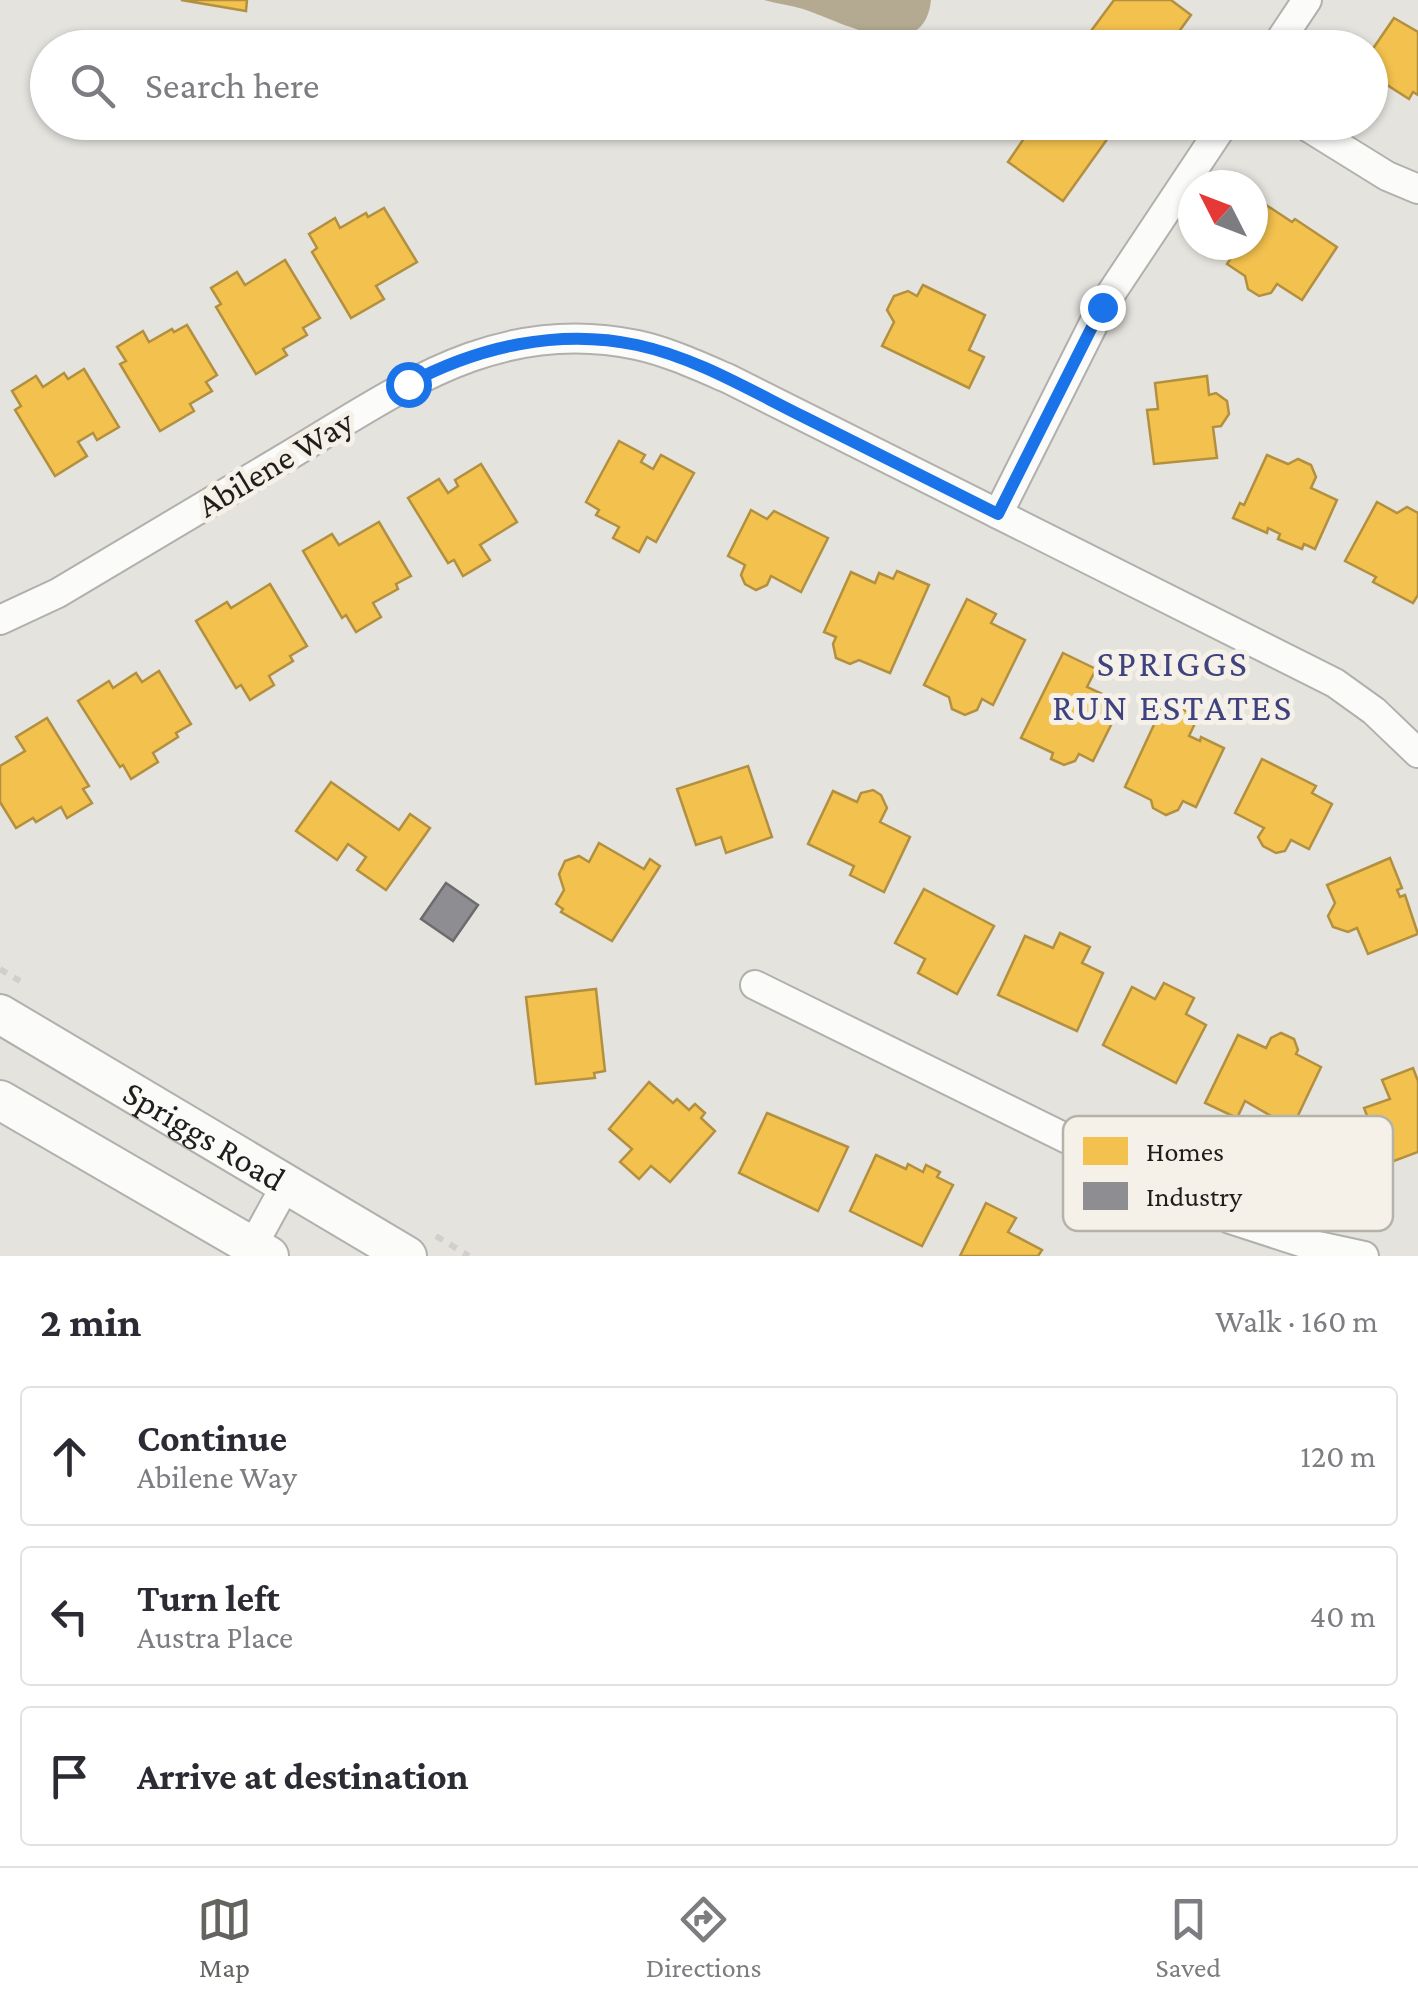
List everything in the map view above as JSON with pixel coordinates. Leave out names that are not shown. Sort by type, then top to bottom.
[{"type":"main road","name":"Spriggs Road","points":[[0,1014],[407,1256]]},
{"type":"main road","name":"Spriggs Road","points":[[0,1100],[256,1253]]},
{"type":"street","points":[[1288,30],[1307,0]]},
{"type":"street","points":[[998,514],[1102,307],[1213,140]]},
{"type":"street","points":[[1329,140],[1387,176],[1418,189]]},
{"type":"street","name":"Abilene Way","points":[[0,620],[58,593],[434,370],[480,352],[550,340],[615,341],[691,362],[1335,683],[1374,711],[1418,753]]},
{"type":"street","points":[[756,985],[1063,1136]]},
{"type":"street","points":[[256,1253],[287,1183]]},
{"type":"street","points":[[1270,1231],[1364,1256]]},
{"type":"shaded area","points":[[764,0],[931,0],[925,21],[915,30],[858,30],[803,9]]},
{"type":"building: Homes","points":[[181,0],[247,0],[246,11]]},
{"type":"building: Homes","points":[[1114,0],[1171,0],[1191,15],[1180,30],[1092,30]]},
{"type":"building: Homes","points":[[1394,18],[1418,32],[1418,95],[1413,92],[1409,99],[1388,86],[1386,30]]},
{"type":"building: Homes","points":[[1023,140],[1107,140],[1063,201],[1008,162]]},
{"type":"building: Homes","points":[[1268,206],[1337,247],[1302,300],[1277,284],[1271,293],[1259,296],[1248,289],[1245,276],[1227,264],[1230,260],[1268,260]]},
{"type":"building: Homes","points":[[384,208],[417,262],[376,286],[384,299],[351,318],[312,252],[317,248],[309,234],[335,218],[340,228]]},
{"type":"building: Homes","points":[[285,260],[320,318],[303,328],[307,335],[283,349],[287,355],[256,374],[216,307],[221,304],[211,288],[237,272],[245,285]]},
{"type":"building: Homes","points":[[923,285],[985,315],[969,350],[984,357],[969,388],[882,346],[894,322],[887,310],[894,296],[908,291],[917,296]]},
{"type":"building: Homes","points":[[187,325],[217,375],[206,382],[212,391],[190,404],[194,411],[160,431],[120,364],[126,361],[117,347],[143,331],[149,342]]},
{"type":"building: Homes","points":[[84,369],[119,427],[97,440],[93,433],[78,442],[87,456],[55,476],[15,410],[21,406],[12,391],[36,376],[43,387],[64,373],[68,379]]},
{"type":"building: Homes","points":[[1207,376],[1209,395],[1216,393],[1227,401],[1229,414],[1221,426],[1213,427],[1217,458],[1154,464],[1147,410],[1158,409],[1155,383]]},
{"type":"building: Homes","points":[[619,441],[645,455],[641,462],[653,469],[661,455],[694,473],[656,542],[647,537],[639,552],[613,538],[619,527],[596,515],[599,510],[586,502]]},
{"type":"building: Homes","points":[[1267,455],[1288,464],[1298,459],[1311,465],[1316,477],[1311,488],[1337,500],[1315,549],[1304,544],[1302,549],[1278,539],[1280,534],[1268,528],[1267,533],[1233,518],[1240,503],[1244,505]]},
{"type":"building: Homes","points":[[481,464],[517,522],[480,545],[490,560],[463,576],[454,560],[448,563],[408,498],[439,479],[448,493],[458,486],[455,480]]},
{"type":"building: Homes","points":[[1377,502],[1397,513],[1407,507],[1418,513],[1418,595],[1413,603],[1373,582],[1376,577],[1345,561]]},
{"type":"building: Homes","points":[[751,510],[767,519],[774,511],[828,538],[801,592],[771,576],[767,585],[756,590],[745,584],[741,575],[745,565],[728,556]]},
{"type":"building: Homes","points":[[379,522],[411,576],[396,584],[398,589],[373,603],[381,617],[356,632],[346,615],[342,618],[303,551],[332,534],[339,545]]},
{"type":"building: Homes","points":[[897,571],[929,585],[890,673],[859,660],[850,664],[836,658],[836,637],[824,632],[851,572],[875,583],[879,573],[893,579]]},
{"type":"building: Homes","points":[[270,584],[307,646],[290,656],[293,661],[269,676],[274,685],[250,700],[241,685],[236,688],[196,621],[227,602],[231,608]]},
{"type":"building: Homes","points":[[967,599],[996,614],[991,623],[1025,640],[993,705],[982,699],[977,710],[965,715],[952,709],[949,697],[924,685]]},
{"type":"building: Homes","points":[[1063,653],[1096,669],[1087,687],[1122,703],[1093,761],[1079,754],[1075,761],[1064,765],[1051,759],[1053,753],[1021,738]]},
{"type":"building: Homes","points":[[159,671],[191,724],[153,753],[158,762],[131,779],[78,701],[109,681],[113,688],[136,673],[142,682]]},
{"type":"building: Homes","points":[[1165,701],[1198,717],[1189,736],[1224,748],[1196,807],[1183,801],[1178,810],[1166,815],[1153,808],[1151,800],[1125,787]]},
{"type":"building: Homes","points":[[47,718],[89,786],[83,789],[92,803],[67,818],[61,807],[36,822],[33,818],[16,828],[0,802],[0,766],[25,751],[16,737]]},
{"type":"building: Homes","points":[[1262,759],[1316,786],[1312,793],[1332,804],[1309,849],[1291,840],[1285,851],[1276,853],[1263,846],[1258,837],[1264,828],[1235,813]]},
{"type":"building: Homes","points":[[748,766],[772,837],[726,853],[721,837],[696,845],[677,789]]},
{"type":"building: Homes","points":[[331,782],[399,830],[410,814],[430,828],[386,890],[357,870],[366,857],[348,844],[337,860],[296,831]]},
{"type":"building: Homes","points":[[873,790],[881,795],[887,808],[880,822],[910,837],[884,892],[850,875],[854,866],[808,844],[833,791],[857,802],[861,793]]},
{"type":"building: Homes","points":[[599,843],[644,869],[650,859],[660,866],[612,941],[561,912],[563,909],[556,904],[564,890],[559,874],[565,861],[579,856],[589,862]]},
{"type":"building: Homes","points":[[1390,858],[1402,888],[1397,890],[1400,897],[1405,895],[1418,934],[1368,954],[1357,928],[1348,932],[1333,927],[1328,916],[1335,903],[1327,885]]},
{"type":"building: Homes","points":[[924,889],[994,926],[957,994],[918,973],[925,959],[895,943]]},
{"type":"building: Homes","points":[[1060,933],[1090,947],[1082,963],[1103,973],[1077,1031],[998,995],[1025,936],[1053,948]]},
{"type":"building: Homes","points":[[1164,983],[1194,998],[1186,1014],[1206,1025],[1176,1083],[1103,1045],[1132,987],[1155,999]]},
{"type":"building: Homes","points":[[596,989],[605,1071],[594,1073],[595,1078],[536,1084],[526,997]]},
{"type":"building: Homes","points":[[1281,1033],[1294,1039],[1296,1054],[1321,1067],[1298,1116],[1271,1116],[1245,1101],[1238,1116],[1233,1116],[1205,1103],[1238,1035],[1266,1048],[1271,1038]]},
{"type":"building: Homes","points":[[1413,1068],[1418,1081],[1418,1152],[1393,1161],[1393,1116],[1367,1116],[1364,1108],[1390,1099],[1382,1080]]},
{"type":"building: Homes","points":[[649,1082],[673,1103],[677,1099],[689,1110],[695,1104],[705,1113],[701,1118],[715,1131],[670,1182],[651,1166],[639,1179],[620,1162],[632,1149],[609,1129]]},
{"type":"building: Homes","points":[[767,1113],[848,1147],[818,1211],[739,1173]]},
{"type":"building: Homes","points":[[876,1155],[906,1169],[908,1164],[923,1172],[926,1165],[940,1172],[937,1177],[953,1185],[922,1246],[850,1211]]},
{"type":"building: Homes","points":[[986,1203],[1016,1218],[1008,1232],[1042,1250],[1038,1256],[960,1256]]},
{"type":"building: Industry","points":[[446,883],[478,905],[453,941],[421,919]]},
{"type":"district","name":"SPRIGGS RUN ESTATES","points":[[1173,684]]},
{"type":"route","points":[[408,384],[456,360],[506,346],[550,340],[638,345],[729,379],[998,514],[1102,307]]}]
